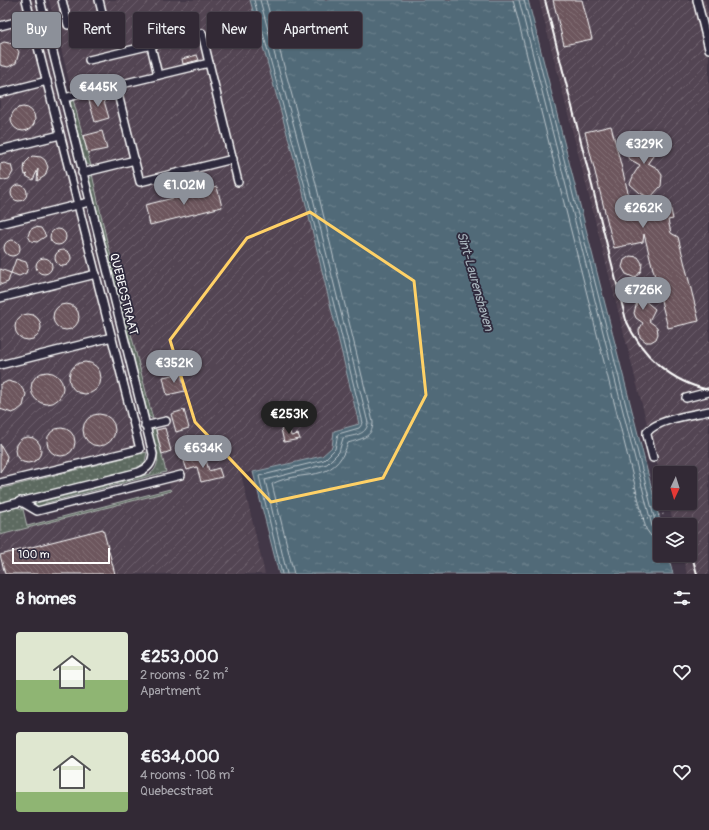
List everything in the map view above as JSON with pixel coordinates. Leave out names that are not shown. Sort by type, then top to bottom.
[{"type":"street","points":[[26,0],[29,12]]},
{"type":"street","name":"QUEBECSTRAAT","points":[[0,507],[146,469],[152,462],[152,454],[40,0]]},
{"type":"street","points":[[62,0],[68,25]]},
{"type":"street","points":[[99,0],[102,12]]},
{"type":"street","points":[[697,0],[705,17],[709,49]]},
{"type":"street","points":[[0,26],[12,23]]},
{"type":"street","points":[[199,34],[202,33],[210,63],[238,182]]},
{"type":"street","points":[[0,483],[140,449],[38,48]]},
{"type":"street","points":[[89,60],[142,48]]},
{"type":"street","points":[[151,48],[158,75]]},
{"type":"street","points":[[64,98],[210,63]]},
{"type":"street","points":[[0,93],[46,81]]},
{"type":"street","points":[[116,86],[140,182],[233,159]]},
{"type":"street","points":[[0,150],[60,135]]},
{"type":"street","points":[[82,173],[135,160]]},
{"type":"street","points":[[0,224],[89,202]]},
{"type":"street","points":[[0,298],[96,274]]},
{"type":"street","points":[[0,365],[112,338]]},
{"type":"street","points":[[686,398],[709,392]]},
{"type":"street","points":[[653,458],[647,435],[650,428],[661,423],[709,411]]},
{"type":"street","points":[[145,426],[166,421]]},
{"type":"street","points":[[20,502],[37,511],[181,475]]},
{"type":"path","points":[[634,487],[645,530]]},
{"type":"path","points":[[643,519],[664,514]]},
{"type":"highlighted area","points":[[310,212],[414,281],[426,395],[383,478],[271,502],[195,422],[170,340],[247,238]]},
{"type":"shaded area","points":[[0,0],[34,0],[37,12],[12,12],[12,48],[46,48],[146,453],[0,489]]},
{"type":"shaded area","points":[[49,0],[250,0],[253,12],[207,12],[207,48],[261,48],[261,40],[301,184],[359,424],[334,431],[332,447],[322,456],[241,474],[265,574],[0,574],[0,535],[171,491],[106,237],[61,48],[61,12],[52,12]]},
{"type":"shaded area","points":[[539,0],[705,0],[709,15],[709,574],[687,574],[684,562],[697,562],[697,518],[672,518],[670,510],[697,510],[697,466],[658,466]]},
{"type":"green space","points":[[73,99],[91,166],[85,163],[70,103]]},
{"type":"green space","points":[[92,174],[106,237],[153,419],[148,416],[89,180]]},
{"type":"green space","points":[[155,427],[166,472],[46,503],[40,507],[32,504],[150,474],[157,465],[158,460],[151,432]]},
{"type":"green space","points":[[147,452],[145,462],[136,469],[0,503],[0,489]]},
{"type":"green space","points":[[170,489],[171,491],[0,535],[0,511],[16,507],[23,509],[27,526]]},
{"type":"water","name":"Sint-Laurenshaven","points":[[250,0],[528,0],[653,493],[653,510],[657,510],[659,518],[653,518],[653,562],[670,562],[673,574],[279,574],[253,472],[322,456],[332,447],[334,431],[359,424],[301,184],[261,40],[261,12],[253,12]]},
{"type":"building","points":[[553,0],[582,0],[592,39],[564,45]]},
{"type":"building","points":[[4,42],[12,44],[12,48],[16,48],[19,52],[16,63],[8,67],[0,65],[0,44]]},
{"type":"building","points":[[197,55],[199,60],[183,64],[182,59]]},
{"type":"building","points":[[102,94],[109,118],[95,122],[88,97]]},
{"type":"building","points":[[23,107],[32,110],[35,119],[32,128],[23,131],[14,128],[11,119],[14,110]]},
{"type":"building","points":[[611,126],[631,204],[657,198],[663,202],[669,201],[673,219],[668,220],[671,233],[678,237],[699,321],[668,328],[644,234],[643,242],[614,248],[585,132]]},
{"type":"building","points":[[102,131],[107,149],[88,153],[83,136]]},
{"type":"building","points":[[636,134],[647,135],[653,140],[655,145],[655,153],[648,163],[657,168],[662,175],[661,186],[650,198],[640,193],[630,184],[640,165],[623,153],[628,141]]},
{"type":"building","points":[[32,156],[41,157],[45,160],[48,167],[45,176],[37,181],[38,169],[33,180],[26,176],[28,174],[25,175],[24,170],[25,163]]},
{"type":"building","points":[[4,163],[11,165],[13,172],[9,179],[4,180],[0,179],[0,164]]},
{"type":"building","points":[[19,185],[25,187],[27,193],[25,199],[19,201],[13,199],[11,193],[13,187]]},
{"type":"building","points":[[217,187],[222,207],[150,225],[145,205]]},
{"type":"building","points":[[35,227],[41,228],[46,236],[37,242],[31,241],[28,236],[30,230]]},
{"type":"building","points":[[55,229],[61,229],[66,234],[64,243],[61,245],[55,245],[50,240],[50,234]]},
{"type":"building","points":[[9,240],[15,240],[20,245],[18,254],[15,256],[9,256],[4,251],[4,245]]},
{"type":"building","points":[[63,250],[69,252],[71,258],[69,264],[63,266],[57,264],[55,258],[57,252]]},
{"type":"building","points":[[630,256],[638,257],[642,263],[641,271],[635,278],[626,274],[622,267],[624,260]]},
{"type":"building","points":[[41,258],[47,258],[52,263],[50,272],[47,274],[41,274],[36,269],[36,263]]},
{"type":"building","points":[[16,259],[26,262],[28,267],[26,273],[19,276],[11,273]]},
{"type":"building","points":[[0,269],[11,273],[8,282],[0,285]]},
{"type":"building","points":[[634,279],[646,284],[648,292],[644,300],[655,309],[649,321],[657,327],[658,334],[656,339],[651,342],[646,342],[640,337],[639,330],[643,323],[636,318],[634,313],[637,302],[628,294],[628,286]]},
{"type":"building","points":[[66,304],[75,308],[79,317],[75,326],[66,330],[57,326],[53,317],[57,308]]},
{"type":"building","points":[[28,314],[37,318],[41,327],[37,336],[28,340],[19,336],[15,327],[19,318]]},
{"type":"building","points":[[82,362],[88,362],[98,369],[101,378],[100,384],[94,391],[88,394],[82,394],[72,387],[69,381],[69,375],[76,365]]},
{"type":"building","points":[[44,372],[50,372],[60,379],[63,388],[62,394],[56,401],[50,404],[44,404],[34,397],[31,391],[31,385],[38,375]]},
{"type":"building","points":[[181,373],[185,391],[167,395],[163,377]]},
{"type":"building","points":[[8,381],[19,384],[26,394],[23,406],[12,413],[0,409],[0,385]]},
{"type":"building","points":[[184,410],[189,428],[176,432],[171,414]]},
{"type":"building","points":[[96,414],[102,414],[112,421],[115,430],[114,436],[108,443],[102,446],[96,446],[86,439],[83,433],[83,427],[90,417]]},
{"type":"building","points":[[289,427],[291,436],[298,434],[300,439],[284,442],[281,429]]},
{"type":"building","points":[[61,428],[71,432],[75,442],[71,452],[61,456],[51,452],[47,442],[51,432]]},
{"type":"building","points":[[165,428],[171,451],[162,454],[156,430]]},
{"type":"building","points":[[28,437],[37,441],[41,450],[37,459],[28,463],[19,459],[15,450],[19,441]]},
{"type":"building","points":[[0,444],[7,456],[6,463],[0,472]]},
{"type":"building","points":[[205,456],[209,471],[219,468],[222,477],[201,482],[197,467],[187,470],[184,461]]},
{"type":"building","points":[[103,529],[115,574],[5,574],[0,555]]},
{"type":"railway","points":[[545,0],[626,320],[640,345],[659,365],[682,381],[709,390]]},
{"type":"railway","points":[[694,562],[697,574]]}]
